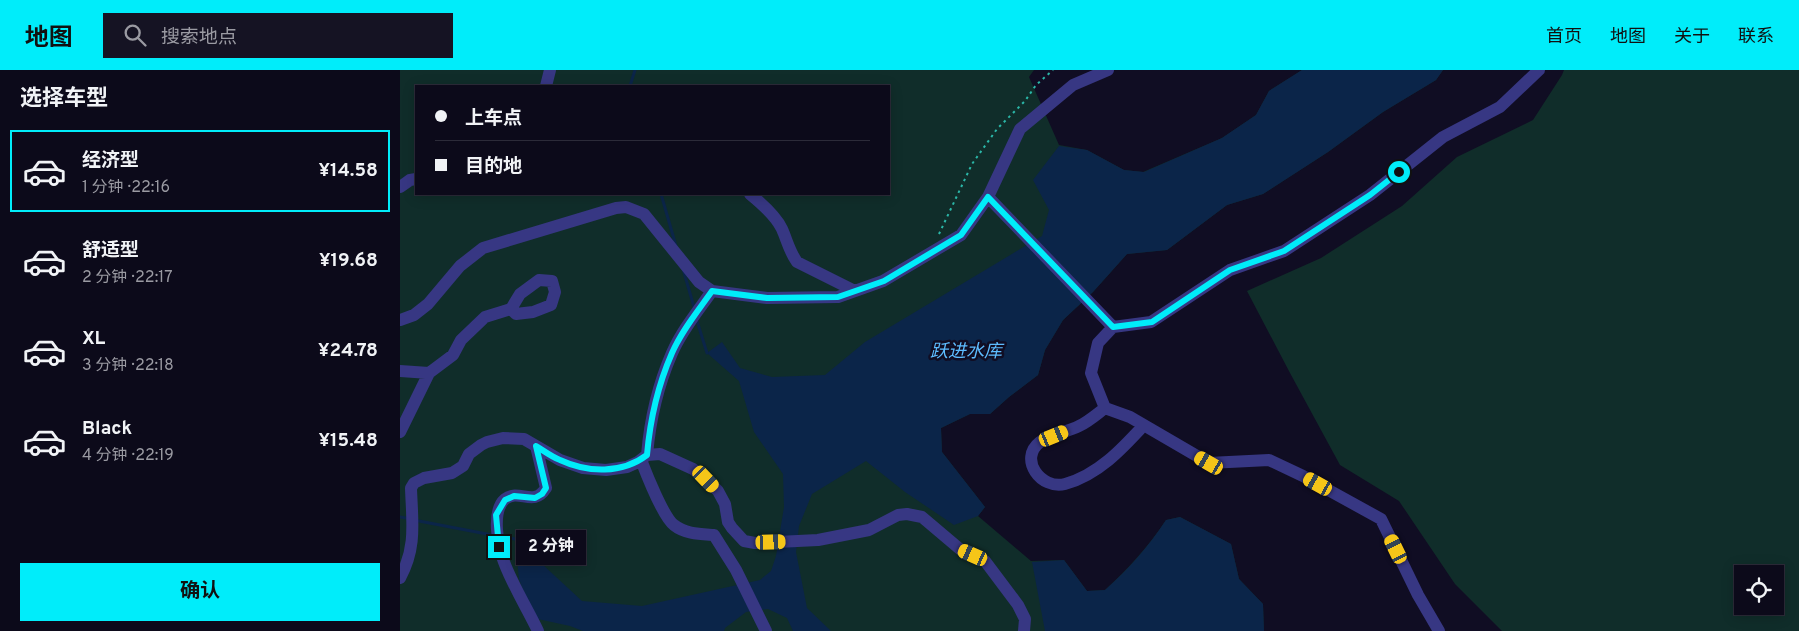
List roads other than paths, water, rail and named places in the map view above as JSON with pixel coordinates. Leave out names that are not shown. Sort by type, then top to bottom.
[{"type":"street","points":[[546,85],[550,70]]},
{"type":"street","points":[[400,320],[414,315],[428,304],[460,266],[483,248],[616,208],[626,207],[644,214],[699,282],[712,291],[767,298],[838,297],[884,281],[961,235],[988,197],[1020,129],[1074,85],[1086,70]]},
{"type":"street","points":[[1074,85],[1108,70]]},
{"type":"street","points":[[1439,631],[1418,595],[1381,519],[1303,476],[1269,460],[1209,463],[1130,417],[1105,408],[1091,373],[1098,344],[1113,327],[1152,322],[1230,270],[1284,251],[1370,195],[1443,137],[1500,107],[1539,70]]},
{"type":"street","points":[[400,187],[410,180],[415,179]]},
{"type":"street","points":[[751,195],[776,220],[782,229],[796,262],[855,291]]},
{"type":"street","points":[[988,197],[1113,327]]},
{"type":"street","points":[[712,291],[691,319],[672,352],[658,391],[644,457],[662,507],[673,525],[692,534],[714,535],[736,570],[765,628]]},
{"type":"street","points":[[400,432],[429,373],[453,356],[461,340],[486,316],[511,309]]},
{"type":"street","points":[[400,372],[429,373]]},
{"type":"street","points":[[1105,408],[1081,425],[1041,442],[1032,452],[1031,466],[1041,480],[1052,486],[1065,484],[1096,470],[1118,453],[1144,425]]},
{"type":"street","points":[[402,569],[411,551],[413,536],[411,488],[414,483],[424,478],[452,473],[463,466],[469,454],[487,442],[503,438],[524,439],[560,460],[583,468],[606,470],[627,467],[644,457],[660,454],[693,469],[718,491],[725,504],[728,522],[744,541],[755,543],[818,540],[869,530],[898,515],[907,514],[922,517],[961,550],[986,561],[1018,605],[1025,619],[1024,631]]},
{"type":"street","points":[[536,446],[546,488],[542,494],[535,498],[514,496],[505,500],[496,515],[499,547],[504,562],[538,631]]},
{"type":"water","name":"跃进水库","points":[[1302,70],[1443,70],[1436,80],[1383,112],[1328,152],[1263,194],[1227,205],[1167,250],[1127,254],[1093,292],[1063,320],[1045,350],[1038,375],[990,414],[970,414],[941,428],[942,452],[985,507],[978,516],[954,525],[905,492],[866,461],[812,494],[799,526],[796,552],[807,608],[831,631],[793,631],[787,618],[768,609],[746,612],[725,628],[724,631],[583,631],[570,626],[533,618],[519,579],[515,539],[582,601],[642,606],[760,580],[771,571],[776,556],[784,507],[783,474],[754,432],[739,381],[707,353],[722,342],[740,368],[772,377],[825,375],[865,342],[1042,236],[1049,210],[1033,180],[1059,146],[1087,150],[1124,170],[1144,172],[1222,138],[1256,115],[1269,91]]},
{"type":"water","points":[[1180,517],[1231,544],[1239,579],[1263,604],[1264,631],[1045,631],[1032,562],[1064,560],[1087,591],[1105,590],[1138,557],[1166,520]]},
{"type":"waterway","points":[[630,85],[635,70]]},
{"type":"waterway","points":[[661,195],[676,246]]},
{"type":"waterway","points":[[683,269],[694,307]]},
{"type":"waterway","points":[[697,321],[707,353]]},
{"type":"waterway","points":[[400,517],[406,518]]},
{"type":"waterway","points":[[419,521],[492,535]]},
{"type":"waterway","points":[[505,537],[515,539]]}]
